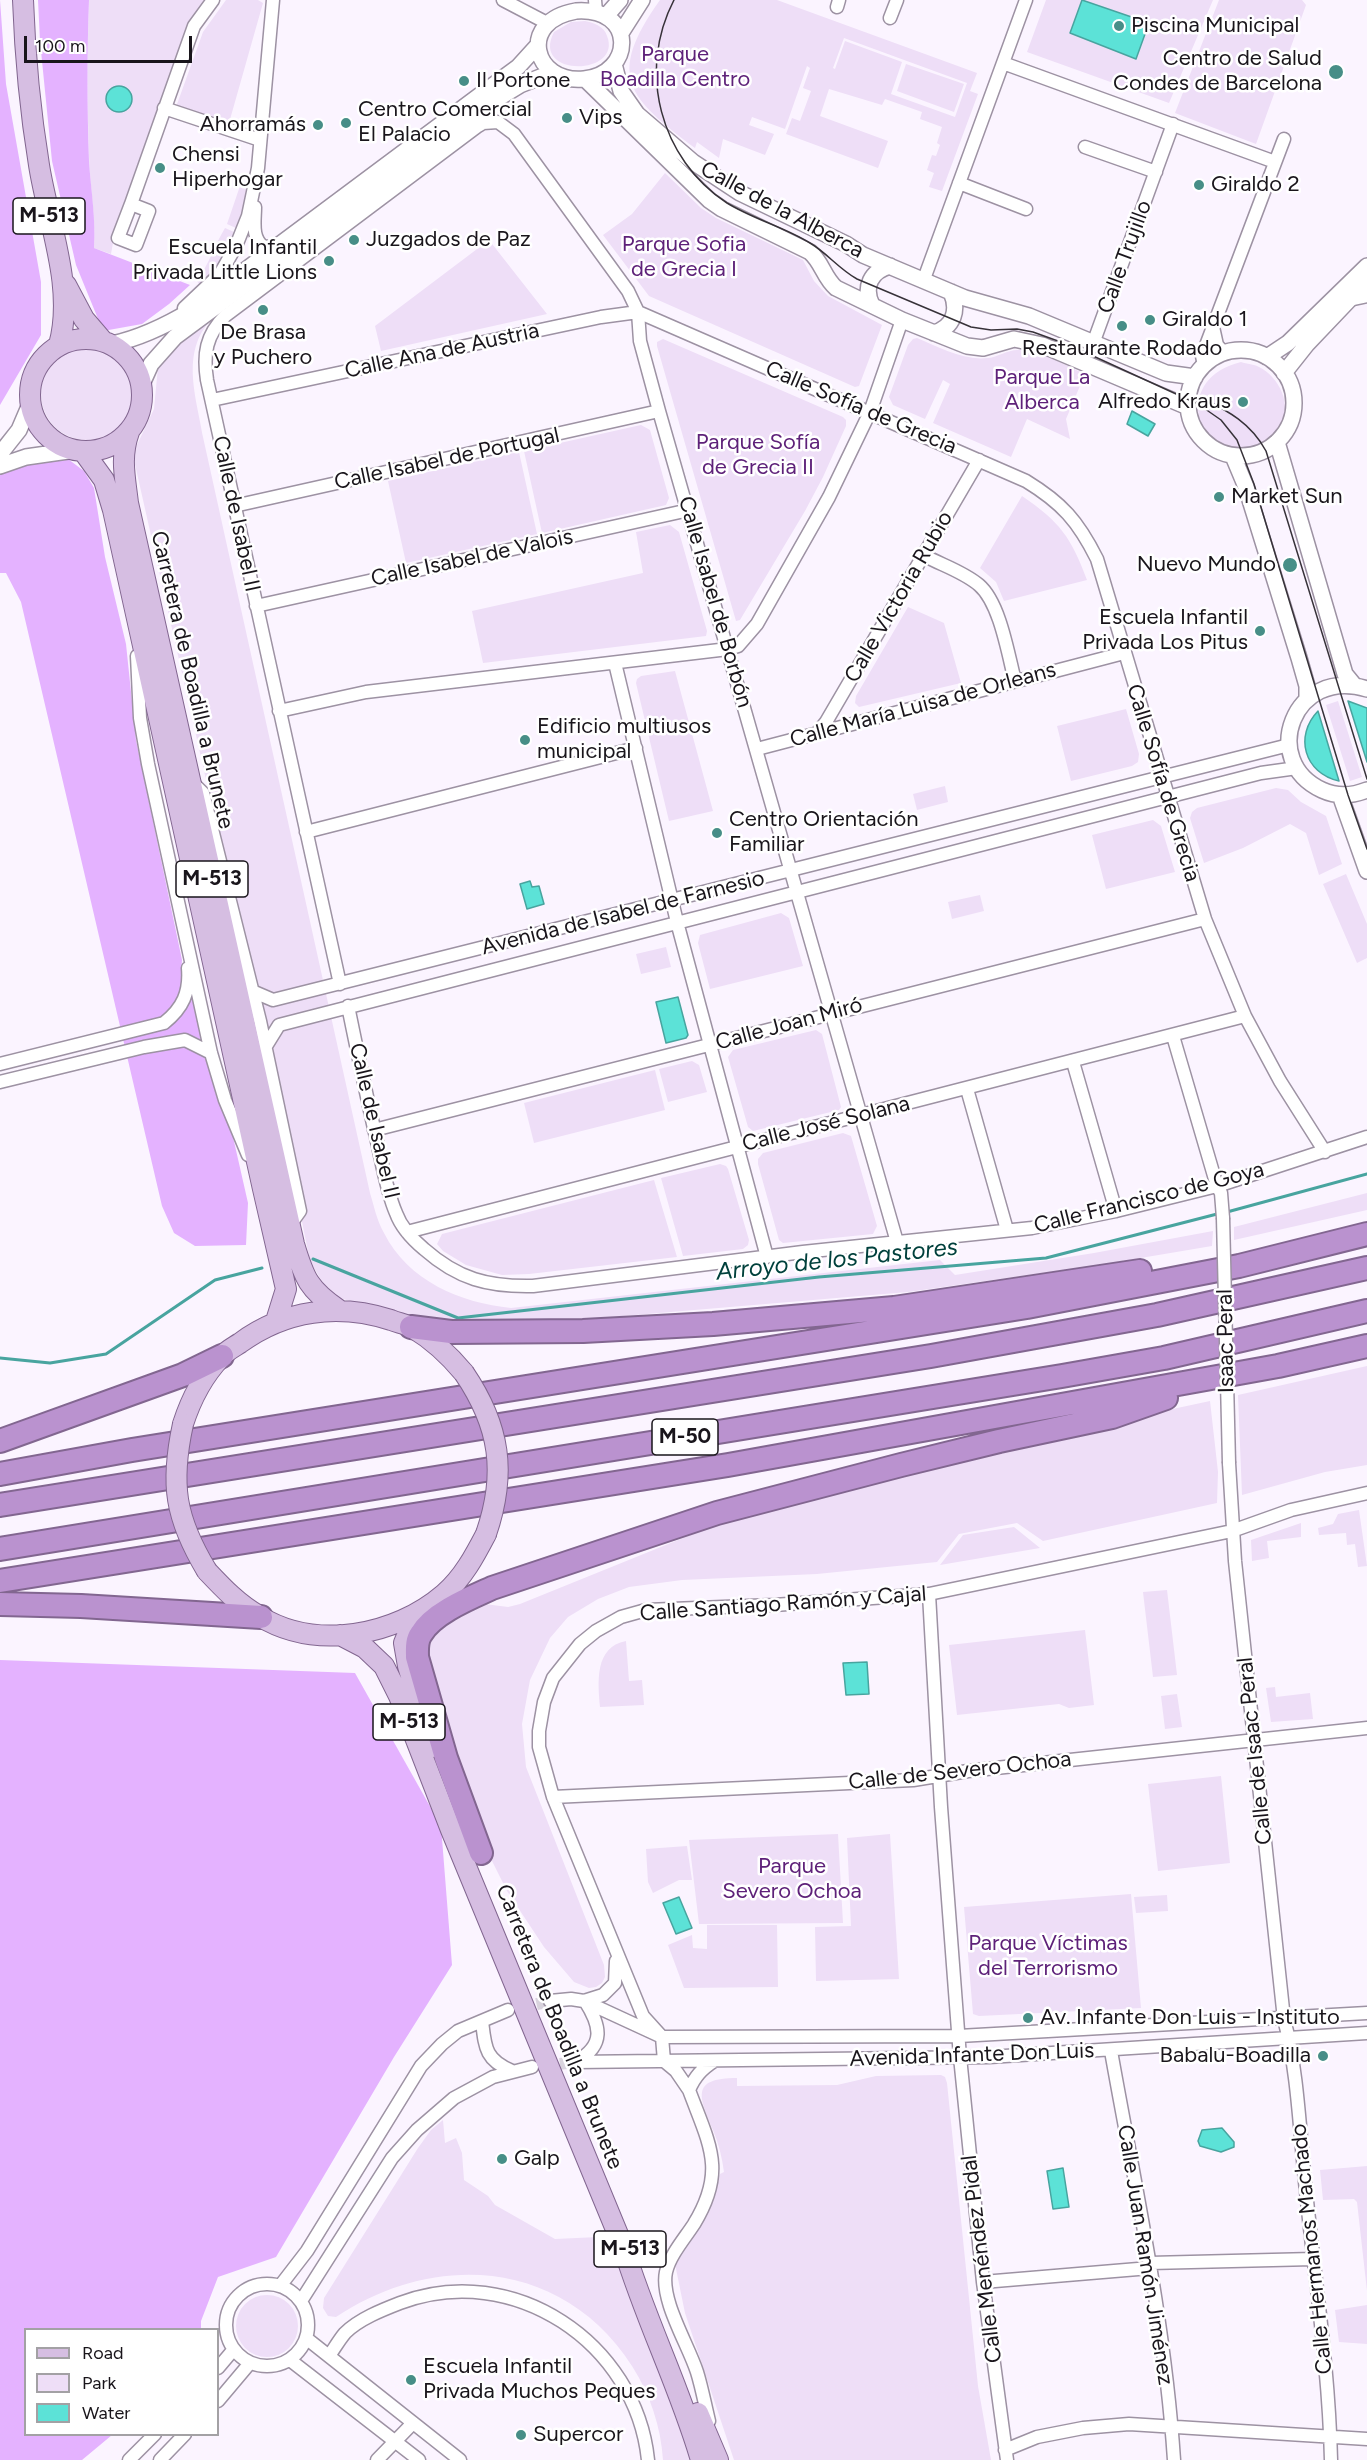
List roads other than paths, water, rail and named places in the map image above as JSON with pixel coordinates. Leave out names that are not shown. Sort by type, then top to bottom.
[{"type":"highway","points":[[411,1327],[451,1332],[584,1331],[713,1324],[894,1308],[1182,1266],[1269,1249],[1367,1224]]},
{"type":"highway","points":[[0,1474],[132,1450],[1028,1307],[1228,1268],[1367,1234]]},
{"type":"highway","name":"M-50","points":[[0,1506],[931,1356],[1157,1315],[1367,1268]]},
{"type":"highway","name":"M-50","points":[[0,1549],[885,1407],[1164,1358],[1367,1311]]},
{"type":"highway","points":[[0,1581],[728,1465],[1278,1366],[1367,1346]]},
{"type":"highway","points":[[0,1441],[183,1375],[222,1356]]},
{"type":"highway","points":[[445,1594],[530,1559],[698,1506],[795,1479],[891,1456],[1166,1398],[1278,1366]]},
{"type":"highway","points":[[482,1853],[446,1758],[417,1657],[417,1643],[421,1633],[442,1615],[464,1601],[492,1588],[717,1514],[912,1462],[999,1441],[1112,1418],[1166,1398]]},
{"type":"highway","points":[[0,1604],[81,1606],[261,1617]]},
{"type":"main road","name":"M-513","points":[[23,0],[34,133],[59,265],[65,314],[58,345],[44,357],[34,374],[31,402],[37,421],[49,436],[79,450]]},
{"type":"main road","name":"M-513","points":[[59,265],[72,298],[84,319],[135,365],[142,384],[141,410],[129,432]]},
{"type":"main road","points":[[58,345],[80,338],[107,342]]},
{"type":"main road","points":[[79,450],[108,447],[129,432]]},
{"type":"main road","name":"Carretera de Boadilla a Brunete","points":[[129,432],[122,462],[128,503],[290,1225],[303,1274],[319,1296],[339,1310]]},
{"type":"main road","name":"Carretera de Boadilla a Brunete","points":[[79,450],[104,480],[124,560],[262,1189],[283,1271],[286,1289],[276,1321]]},
{"type":"main road","name":"M-513","points":[[339,1310],[372,1314],[411,1327],[443,1349],[464,1372],[478,1393],[496,1443],[499,1471],[498,1490],[486,1534],[470,1564],[445,1594],[416,1614],[386,1627],[340,1635],[301,1631],[261,1617],[233,1598],[207,1571],[190,1543],[177,1502],[176,1457],[191,1400],[222,1356],[255,1332],[276,1321],[315,1311],[339,1310]]},
{"type":"main road","name":"Carretera de Boadilla a Brunete","points":[[416,1614],[404,1643],[423,1721],[543,2038],[718,2460]]},
{"type":"main road","name":"Carretera de Boadilla a Brunete","points":[[340,1635],[365,1648],[384,1666],[399,1696],[451,1830],[624,2249],[634,2283],[692,2431],[701,2460]]},
{"type":"street","points":[[131,204],[194,26],[213,0]]},
{"type":"street","points":[[273,0],[256,182],[256,238],[264,247],[276,246]]},
{"type":"street","points":[[503,0],[547,23]]},
{"type":"street","points":[[599,10],[620,0]]},
{"type":"street","points":[[621,33],[642,0]]},
{"type":"street","points":[[890,18],[897,0]]},
{"type":"street","points":[[924,279],[1026,0]]},
{"type":"street","points":[[579,6],[599,10],[617,26],[621,33],[622,45],[614,64],[605,71],[585,79],[573,79],[553,72],[544,65],[539,56],[538,45],[541,31],[547,23],[555,16],[579,6]]},
{"type":"street","points":[[107,342],[145,334],[192,310],[518,67],[538,45]]},
{"type":"street","points":[[1003,63],[1132,108],[1275,162]]},
{"type":"street","name":"Calle de la Alberca","points":[[614,64],[621,91],[628,102],[652,129],[693,162],[740,193],[846,244],[863,255],[951,292]]},
{"type":"street","points":[[142,384],[151,364],[175,337],[492,102],[520,85],[553,72]]},
{"type":"street","name":"Calle de la Alberca","points":[[585,79],[709,200],[738,217],[810,252],[818,260],[829,282],[836,288],[934,333]]},
{"type":"street","points":[[164,108],[260,140]]},
{"type":"street","name":"Calle de Isabel II","points":[[340,984],[205,369],[205,352],[216,325],[273,278],[483,123],[498,122],[506,126],[624,283],[638,312]]},
{"type":"street","name":"Calle Trujillo","points":[[1094,341],[1173,124]]},
{"type":"street","name":"Calle de Isabel II","points":[[444,152],[457,127]]},
{"type":"street","points":[[951,292],[970,300],[1029,316],[1094,341],[1166,373],[1199,371],[1224,353],[1239,350],[1267,357],[1284,373],[1290,384],[1294,409],[1285,433],[1277,442],[1256,455],[1233,456],[1217,450],[1202,440],[1190,419],[1189,392],[1199,371],[1202,356],[1284,139]]},
{"type":"street","name":"Calle Trujillo","points":[[1085,147],[1156,172]]},
{"type":"street","points":[[145,334],[182,310],[220,274],[243,232],[256,182]]},
{"type":"street","points":[[959,183],[1026,209]]},
{"type":"street","points":[[872,305],[868,291],[870,279],[881,268],[890,266]]},
{"type":"street","points":[[1267,357],[1288,343],[1367,266]]},
{"type":"street","points":[[1284,373],[1367,281]]},
{"type":"street","points":[[934,333],[946,327],[952,320],[956,307],[951,292]]},
{"type":"street","points":[[1349,300],[1367,296]]},
{"type":"street","name":"Calle Ana de Austria","points":[[212,400],[601,317],[638,312]]},
{"type":"street","name":"Calle Isabel de Borbón","points":[[638,312],[640,341],[659,411],[897,1242]]},
{"type":"street","name":"Calle Sofía de Grecia","points":[[638,312],[979,459],[1026,481],[1071,514],[1097,559],[1205,919],[1245,1016],[1280,1081],[1325,1152]]},
{"type":"street","points":[[279,711],[366,692],[738,646],[757,624],[829,497],[870,412],[902,320]]},
{"type":"street","points":[[1213,326],[1218,345],[1224,353]]},
{"type":"street","points":[[934,333],[976,348],[1014,339],[1042,345],[1188,407]]},
{"type":"street","points":[[0,454],[19,430],[31,402]]},
{"type":"street","name":"Calle Isabel de Portugal","points":[[234,506],[659,411]]},
{"type":"street","points":[[1277,442],[1345,674],[1360,687]]},
{"type":"street","points":[[0,466],[26,457],[79,450]]},
{"type":"street","points":[[1233,456],[1246,487],[1299,657],[1307,686],[1307,699]]},
{"type":"street","name":"Calle Victoria Rubio","points":[[817,733],[826,722],[925,556],[979,459]]},
{"type":"street","name":"Calle Isabel de Valois","points":[[256,606],[689,510]]},
{"type":"street","points":[[925,556],[973,580],[984,590],[993,604],[1015,681]]},
{"type":"street","points":[[124,560],[139,664],[140,718],[146,753],[211,1053],[225,1100],[262,1189]]},
{"type":"street","name":"Calle María Luisa de Orleans","points":[[757,749],[1124,653]]},
{"type":"street","points":[[615,663],[677,922],[767,1257]]},
{"type":"street","points":[[1360,687],[1327,687],[1307,699],[1293,720],[1289,745],[1297,768],[1315,787],[1340,795],[1367,790]]},
{"type":"street","name":"Avenida de Isabel de Farnesio","points":[[252,991],[273,1000],[1289,745]]},
{"type":"street","points":[[306,832],[636,748]]},
{"type":"street","name":"Avenida de Isabel de Farnesio","points":[[266,1047],[279,1025],[348,1006],[1261,773],[1297,768]]},
{"type":"street","points":[[190,780],[203,793],[266,1047],[300,1211],[290,1225]]},
{"type":"street","points":[[1340,795],[1367,871]]},
{"type":"street","name":"Calle Joan Miró","points":[[374,1130],[1205,919]]},
{"type":"street","points":[[0,1064],[164,1023],[176,1014],[184,1001],[189,978],[186,934]]},
{"type":"street","name":"Calle de Isabel II","points":[[348,1006],[374,1130],[394,1210],[407,1232]]},
{"type":"street","name":"Calle José Solana","points":[[407,1232],[1245,1016]]},
{"type":"street","name":"Isaac Peral","points":[[1173,1036],[1221,1193],[1229,1463]]},
{"type":"street","points":[[0,1082],[144,1047],[185,1040],[211,1053]]},
{"type":"street","points":[[1073,1062],[1116,1211]]},
{"type":"street","points":[[968,1089],[1007,1230]]},
{"type":"street","name":"Calle Francisco de Goya","points":[[407,1232],[435,1259],[454,1272],[486,1283],[533,1286],[1032,1228],[1116,1211],[1217,1186],[1367,1137]]},
{"type":"street","name":"Calle de Isaac Peral","points":[[1229,1463],[1232,1531],[1253,1742],[1284,2019],[1289,2038]]},
{"type":"street","name":"Calle Santiago Ramón y Cajal","points":[[662,2037],[643,2016],[614,1949],[553,1797],[539,1747],[544,1702],[553,1678],[579,1644],[621,1617],[646,1610],[774,1605],[929,1594],[1232,1531],[1292,1510],[1367,1493]]},
{"type":"street","name":"Calle Menéndez Pidal","points":[[929,1594],[939,1776],[960,2057],[983,2282],[1006,2455]]},
{"type":"street","name":"Calle de Severo Ochoa","points":[[553,1797],[913,1780],[1367,1728]]},
{"type":"street","points":[[550,2001],[571,1999],[584,2001],[603,1995],[615,1983],[617,1970],[614,1949]]},
{"type":"street","name":"Avenida Infante Don Luis","points":[[584,2001],[662,2037],[959,2036],[1367,2013]]},
{"type":"street","name":"Avenida Infante Don Luis","points":[[584,2001],[595,2016],[598,2036],[593,2049],[576,2062],[960,2057],[1111,2050],[1367,2033]]},
{"type":"street","points":[[280,2286],[307,2251],[421,2066],[458,2031],[508,2010]]},
{"type":"street","points":[[482,2021],[488,2055],[495,2063],[512,2071]]},
{"type":"street","points":[[662,2037],[664,2061],[676,2071],[689,2090],[712,2151],[711,2188],[704,2208],[671,2260],[666,2272],[666,2287],[697,2371],[718,2460]]},
{"type":"street","name":"Calle Hermanos Machado","points":[[1289,2038],[1313,2259],[1330,2438],[1330,2460]]},
{"type":"street","name":"Calle Juan Ramón Jiménez","points":[[1111,2050],[1150,2266],[1172,2425],[1174,2460]]},
{"type":"street","points":[[689,2090],[694,2078],[714,2061]]},
{"type":"street","points":[[301,2301],[392,2158],[417,2130],[454,2097],[493,2078],[532,2067]]},
{"type":"street","points":[[983,2282],[1150,2266],[1313,2259]]},
{"type":"street","points":[[267,2284],[280,2286],[301,2301],[307,2319],[306,2338],[303,2346],[290,2360],[277,2365],[263,2366],[250,2363],[234,2349],[228,2338],[226,2325],[228,2312],[243,2292],[254,2286],[267,2284]]},
{"type":"street","points":[[329,2356],[345,2333],[359,2323],[385,2309],[414,2298],[446,2292],[485,2293],[513,2299],[557,2317],[584,2336],[610,2364],[628,2393],[644,2430],[648,2460]]},
{"type":"street","points":[[306,2338],[460,2460]]},
{"type":"street","points":[[219,2367],[234,2349]]},
{"type":"street","points":[[290,2360],[419,2460]]},
{"type":"street","points":[[219,2401],[250,2363]]},
{"type":"street","points":[[377,2460],[413,2423]]},
{"type":"street","points":[[1006,2455],[1037,2437],[1083,2428],[1129,2424],[1367,2439]]},
{"type":"street","points":[[129,2460],[152,2436]]},
{"type":"street","points":[[160,2460],[183,2436]]},
{"type":"water","points":[[1082,0],[1149,23],[1136,59],[1070,33]]},
{"type":"water","points":[[119,86],[128,90],[132,99],[128,108],[119,112],[110,108],[106,99],[110,90]]},
{"type":"water","points":[[1132,411],[1155,424],[1148,436],[1127,424]]},
{"type":"water","points":[[1348,701],[1367,708],[1367,762]]},
{"type":"water","points":[[1318,711],[1339,781],[1327,777],[1318,770],[1306,752],[1306,731]]},
{"type":"water","points":[[530,881],[532,887],[539,886],[544,904],[527,909],[520,884]]},
{"type":"water","points":[[678,997],[688,1035],[686,1038],[666,1043],[656,1002]]},
{"type":"water","points":[[867,1662],[869,1694],[846,1695],[843,1663]]},
{"type":"water","points":[[679,1897],[692,1928],[676,1934],[663,1903]]},
{"type":"water","points":[[1222,2128],[1234,2142],[1234,2147],[1221,2152],[1200,2146],[1198,2141],[1202,2130]]},
{"type":"water","points":[[1063,2168],[1069,2207],[1053,2209],[1047,2171]]},
{"type":"waterway","name":"Arroyo de los Pastores","points":[[1227,1212],[1367,1174]]},
{"type":"waterway","name":"Arroyo de los Pastores","points":[[313,1259],[458,1318],[819,1277],[1046,1258],[1221,1213]]},
{"type":"waterway","name":"Arroyo de los Pastores","points":[[0,1358],[50,1363],[106,1354],[215,1280],[262,1268]]},
{"type":"tunnel","points":[[519,2008],[550,2001]]},
{"type":"tunnel","points":[[542,2066],[576,2062]]},
{"type":"tram line","points":[[674,0],[663,27],[657,55],[657,84],[661,112],[671,138],[685,163],[704,185],[727,203],[810,243],[857,279],[971,327],[991,330],[1017,329],[1033,332],[1069,345],[1198,404],[1221,420],[1237,440],[1254,484],[1348,795],[1367,849]]},
{"type":"tram line","points":[[1202,398],[1230,413],[1246,425],[1266,451],[1367,779]]},
{"type":"place","name":"Piscina Municipal","points":[[1119,26]]},
{"type":"place","name":"Centro de Salud Condes de Barcelona","points":[[1336,72]]},
{"type":"place","name":"Il Portone","points":[[464,81]]},
{"type":"place","name":"Vips","points":[[567,118]]},
{"type":"place","name":"Centro Comercial El Palacio","points":[[346,123]]},
{"type":"place","name":"Ahorramás","points":[[318,125]]},
{"type":"place","name":"Chensi Hiperhogar","points":[[160,168]]},
{"type":"place","name":"Giraldo 2","points":[[1199,185]]},
{"type":"place","name":"Juzgados de Paz","points":[[354,240]]},
{"type":"place","name":"Escuela Infantil Privada Little Lions","points":[[329,261]]},
{"type":"place","name":"De Brasa y Puchero","points":[[263,310]]},
{"type":"place","name":"Giraldo 1","points":[[1150,320]]},
{"type":"place","name":"Restaurante Rodado","points":[[1122,326]]},
{"type":"place","name":"Alfredo Kraus","points":[[1243,402]]},
{"type":"place","name":"Market Sun","points":[[1219,497]]},
{"type":"place","name":"Nuevo Mundo","points":[[1290,565]]},
{"type":"place","name":"Escuela Infantil Privada Los Pitus","points":[[1260,631]]},
{"type":"place","name":"Edificio multiusos municipal","points":[[525,740]]},
{"type":"place","name":"Centro Orientación Familiar","points":[[717,833]]},
{"type":"place","name":"Av. Infante Don Luis - Instituto","points":[[1028,2018]]},
{"type":"place","name":"Babalu-Boadilla","points":[[1323,2056]]},
{"type":"place","name":"Galp","points":[[502,2159]]},
{"type":"place","name":"Escuela Infantil Privada Muchos Peques","points":[[411,2380]]},
{"type":"place","name":"Supercor","points":[[521,2435]]},
{"type":"park label","name":"Parque Boadilla Centro","points":[[675,68]]},
{"type":"park label","name":"Parque Sofia de Grecia I","points":[[684,258]]},
{"type":"park label","name":"Parque La Alberca","points":[[1042,390]]},
{"type":"park label","name":"Parque Sofía de Grecia II","points":[[758,456]]},
{"type":"park label","name":"Parque Severo Ochoa","points":[[792,1880]]},
{"type":"park label","name":"Parque Víctimas del Terrorismo","points":[[1048,1956]]}]
